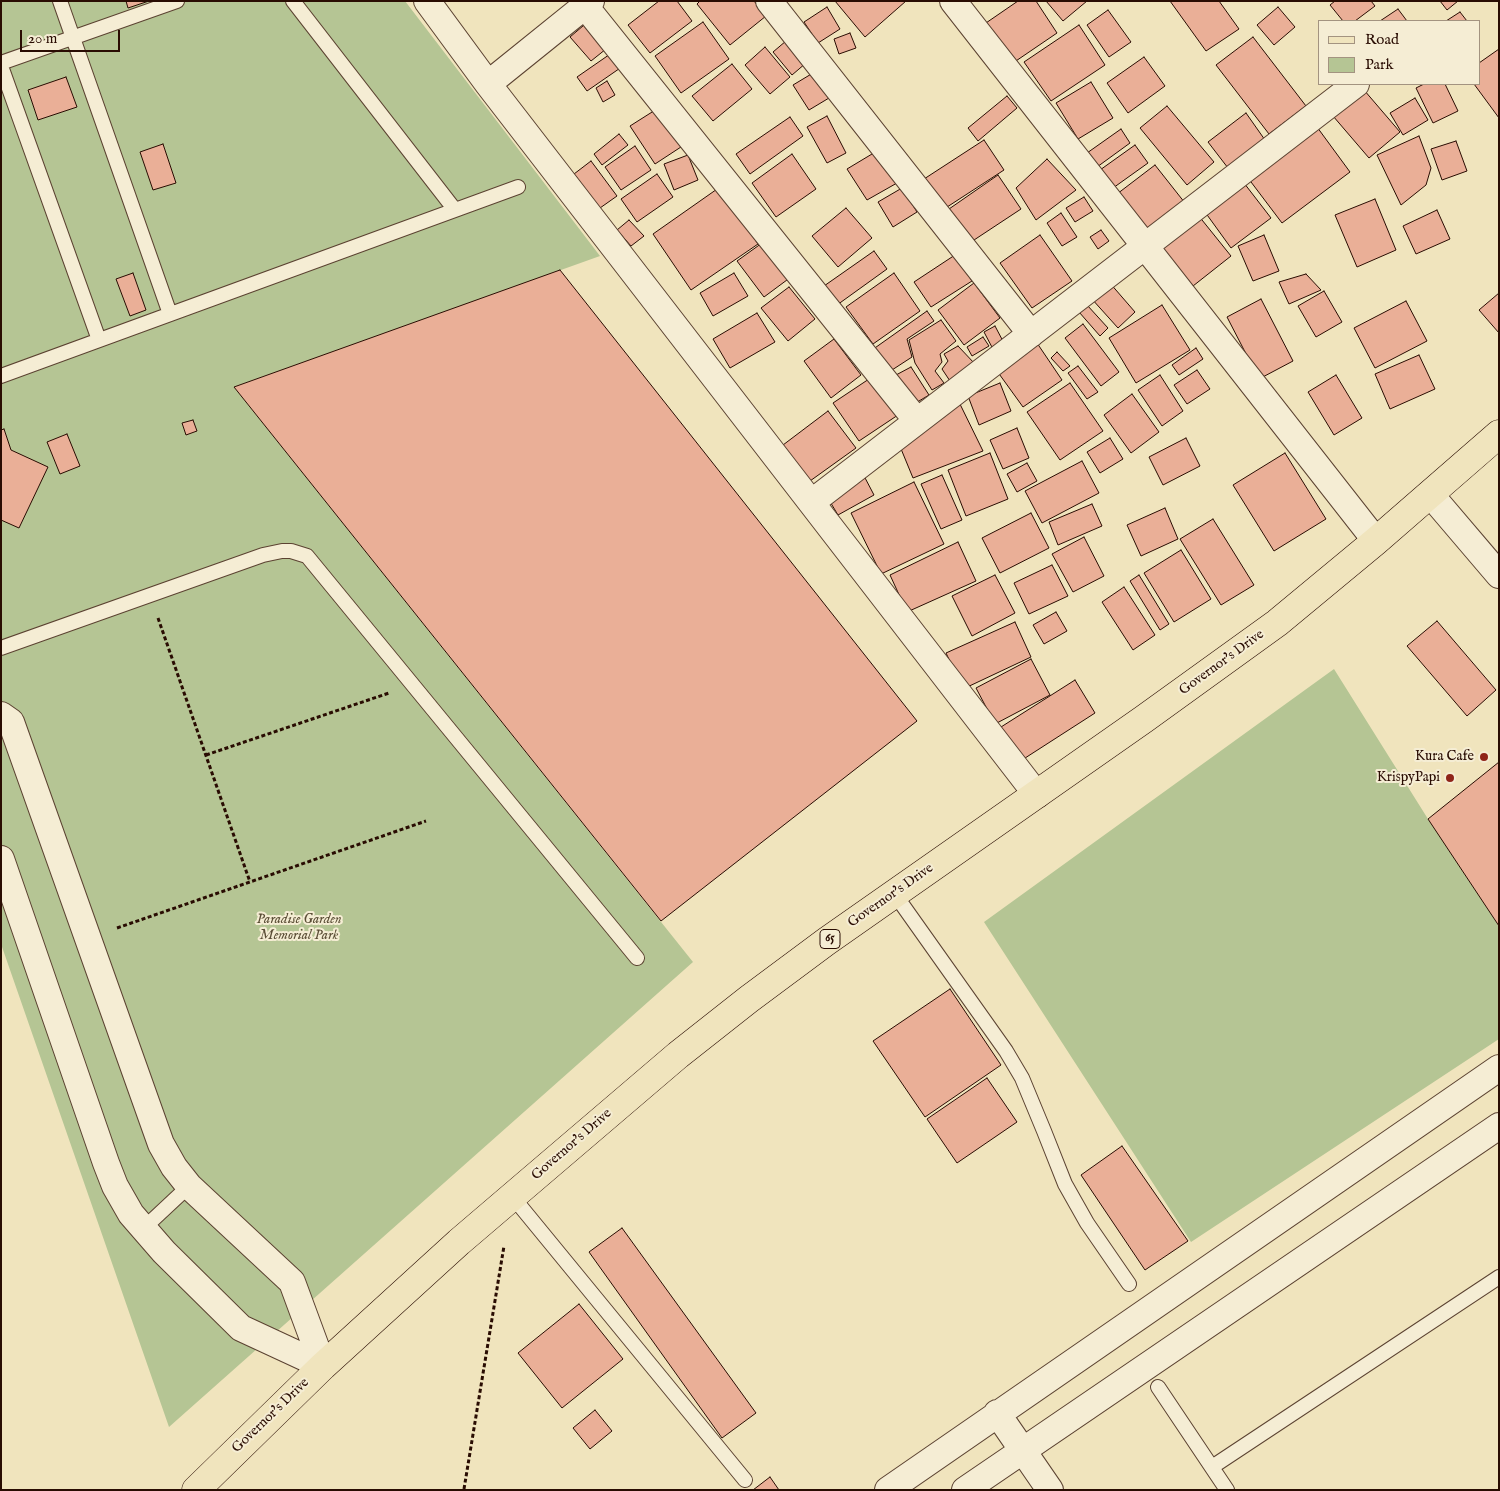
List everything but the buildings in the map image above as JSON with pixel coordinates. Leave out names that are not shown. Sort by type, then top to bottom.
[{"type":"main road","name":"Governor's Drive","points":[[196,1490],[323,1366],[452,1248],[692,1044],[749,999],[894,893],[1037,795],[1269,628],[1320,589],[1499,434]]},
{"type":"street","points":[[426,1],[1037,795]]},
{"type":"street","points":[[769,1],[1031,334]]},
{"type":"street","points":[[953,1],[1376,541]]},
{"type":"street","points":[[488,84],[588,4],[917,421]]},
{"type":"street","points":[[812,502],[1355,85]]},
{"type":"street","points":[[1430,494],[1499,575]]},
{"type":"street","points":[[1,715],[11,722],[161,1144],[174,1167],[189,1186],[292,1282],[323,1366]]},
{"type":"street","points":[[1,859],[106,1163],[130,1214],[241,1328],[323,1366]]},
{"type":"street","points":[[888,1490],[1499,1068]]},
{"type":"street","points":[[965,1490],[1499,1126]]},
{"type":"street","points":[[997,1413],[1050,1490]]},
{"type":"lane","points":[[60,1],[170,314]]},
{"type":"lane","points":[[99,340],[1,65],[177,1]]},
{"type":"lane","points":[[293,1],[455,210]]},
{"type":"lane","points":[[1,376],[518,187]]},
{"type":"lane","points":[[1,648],[264,555],[282,551],[307,556],[637,958]]},
{"type":"lane","points":[[894,893],[1006,1051],[1022,1078],[1065,1184],[1088,1223],[1129,1284]]},
{"type":"lane","points":[[143,1229],[189,1186]]},
{"type":"lane","points":[[512,1196],[745,1480]]},
{"type":"lane","points":[[1212,1467],[1499,1277]]},
{"type":"lane","points":[[1158,1387],[1227,1490]]},
{"type":"path","points":[[150,596],[250,882]]},
{"type":"path","points":[[206,756],[413,684]]},
{"type":"path","points":[[88,938],[426,822]]},
{"type":"path","points":[[464,1489],[504,1244]]},
{"type":"green space","name":"Paradise Garden Memorial Park","points":[[1,1],[405,1],[600,256],[234,387],[693,962],[169,1427],[1,944]]},
{"type":"green space","points":[[1334,669],[1428,819],[1499,926],[1499,1039],[1191,1242],[984,922]]},
{"type":"place","name":"Kura Cafe","points":[[1484,757]]},
{"type":"place","name":"KrispyPapi","points":[[1450,778]]}]
